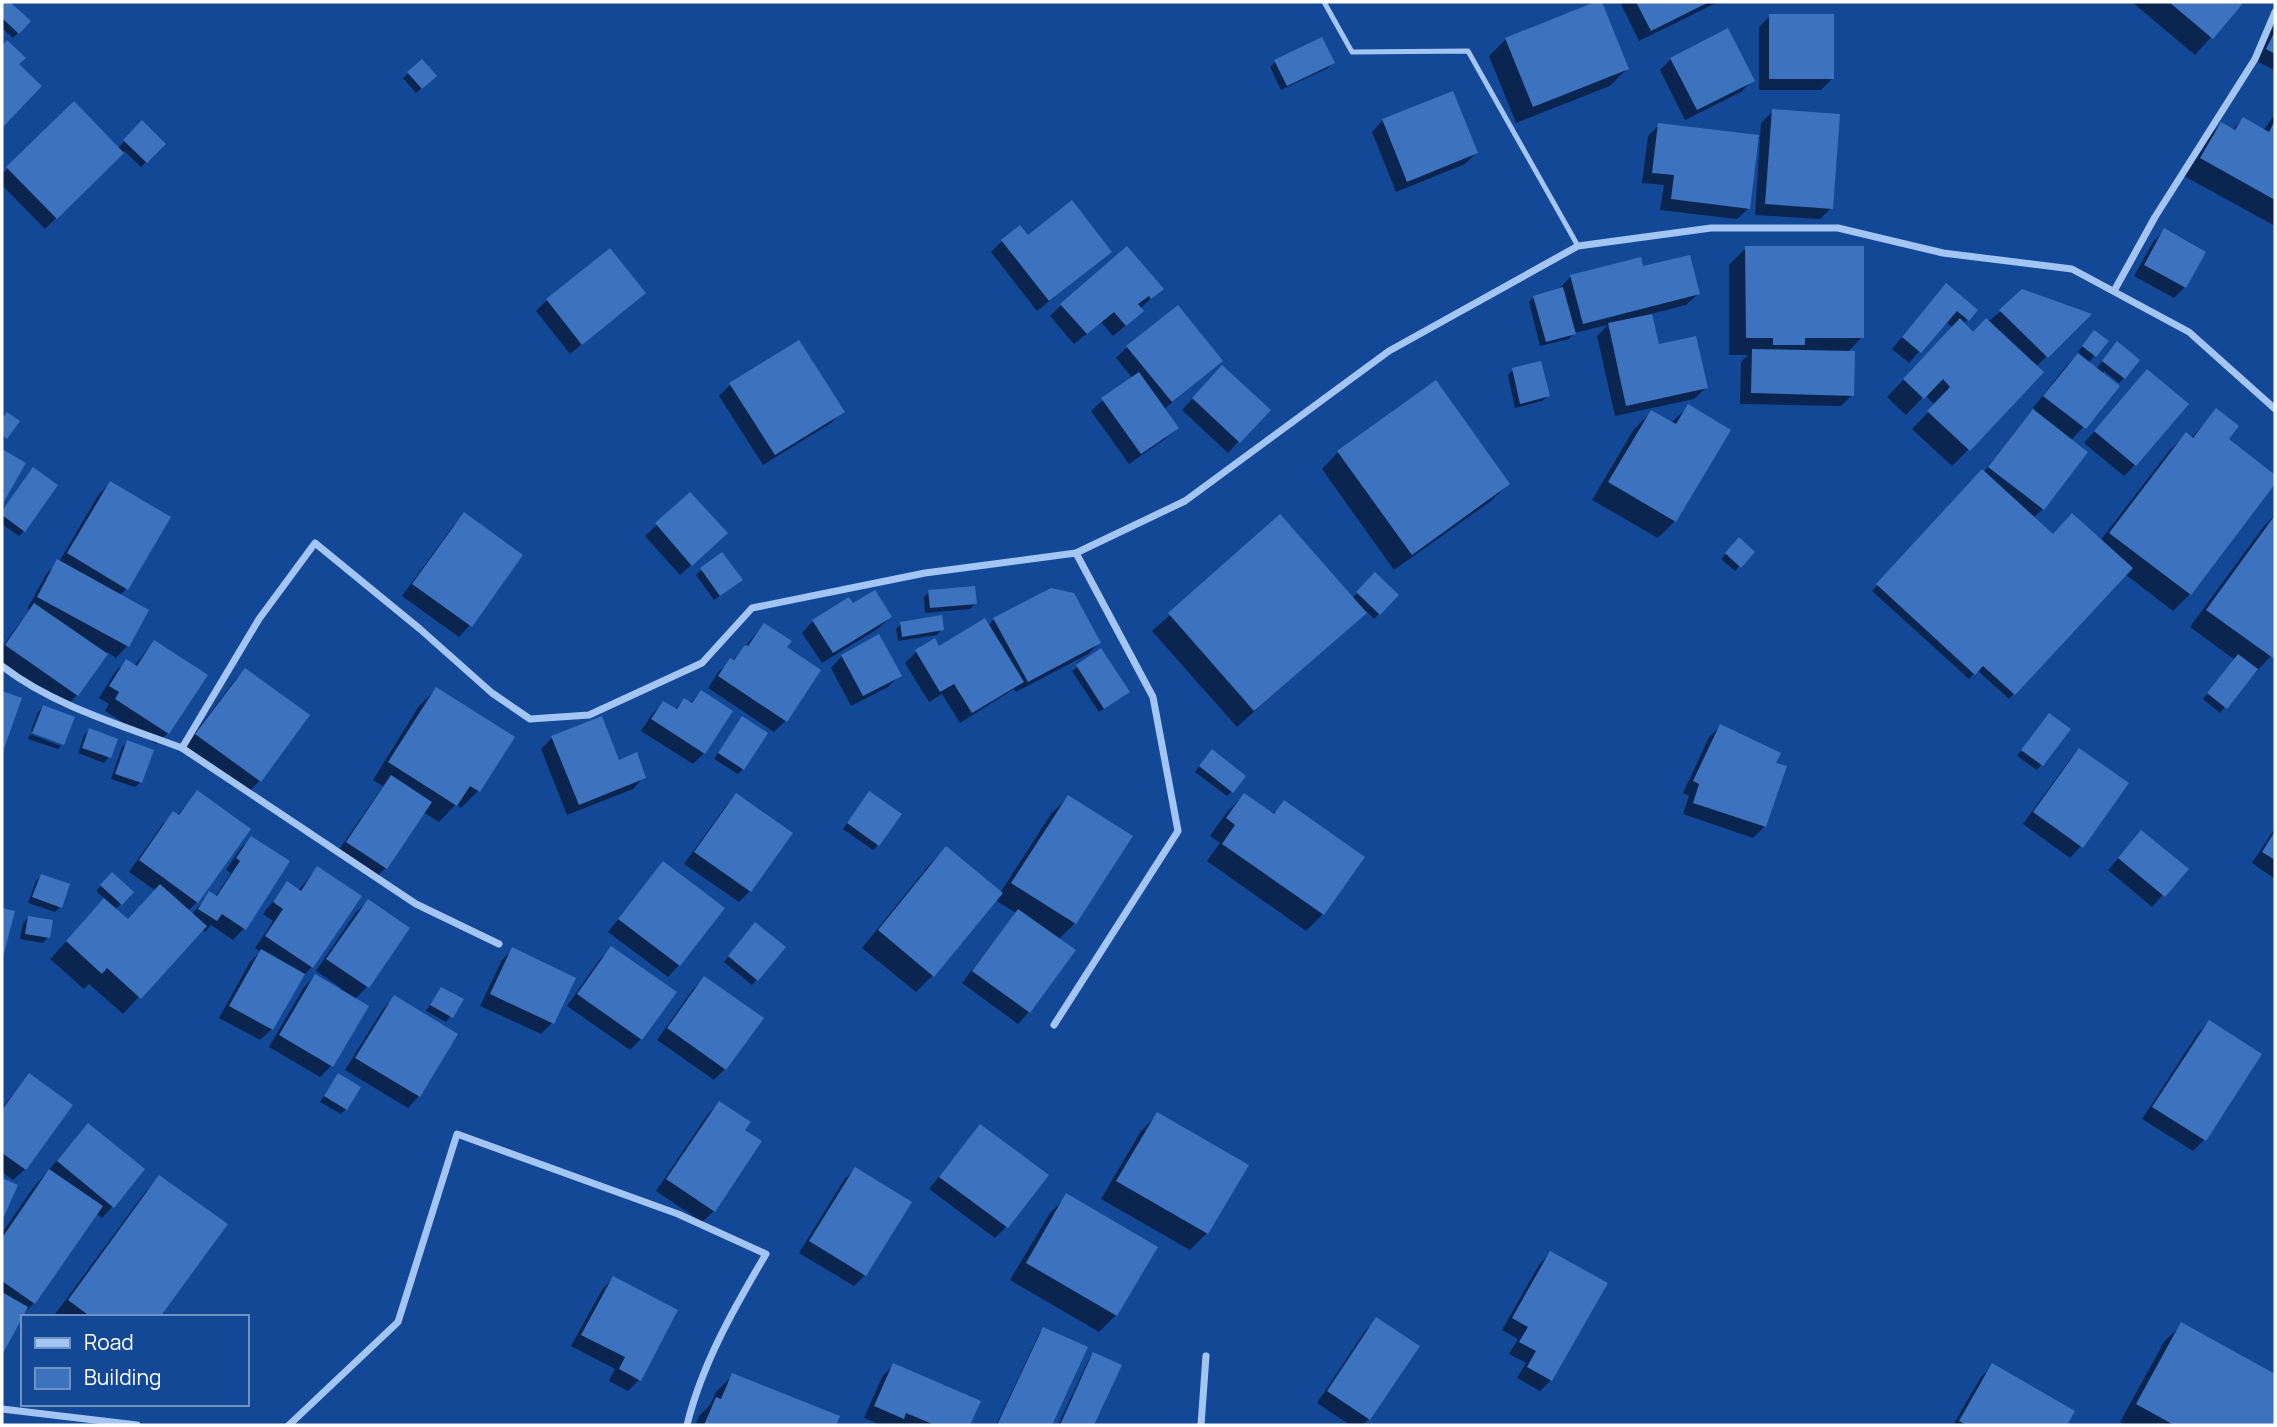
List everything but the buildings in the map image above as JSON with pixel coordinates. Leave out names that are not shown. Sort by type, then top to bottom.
[{"type":"street","points":[[2114,292],[2155,217],[2255,59],[2275,12]]},
{"type":"street","points":[[182,748],[259,619],[315,543],[420,629],[492,693],[530,719],[589,715],[702,663],[752,608],[925,573],[1076,553],[1185,501],[1389,351],[1578,246],[1711,228],[1838,228],[1943,253],[2072,269],[2189,332],[2275,410]]},
{"type":"street","points":[[1054,1025],[1178,831],[1153,697],[1076,553]]},
{"type":"street","points":[[2,666],[17,678],[63,702],[182,748],[416,904],[499,944]]},
{"type":"street","points":[[289,1425],[398,1322],[457,1134],[678,1214],[766,1254],[731,1312],[692,1402],[687,1425]]},
{"type":"street","points":[[1201,1425],[1206,1356]]},
{"type":"street","points":[[2,1409],[137,1425]]},
{"type":"lane","points":[[1324,2],[1352,52],[1468,51],[1578,246]]}]
